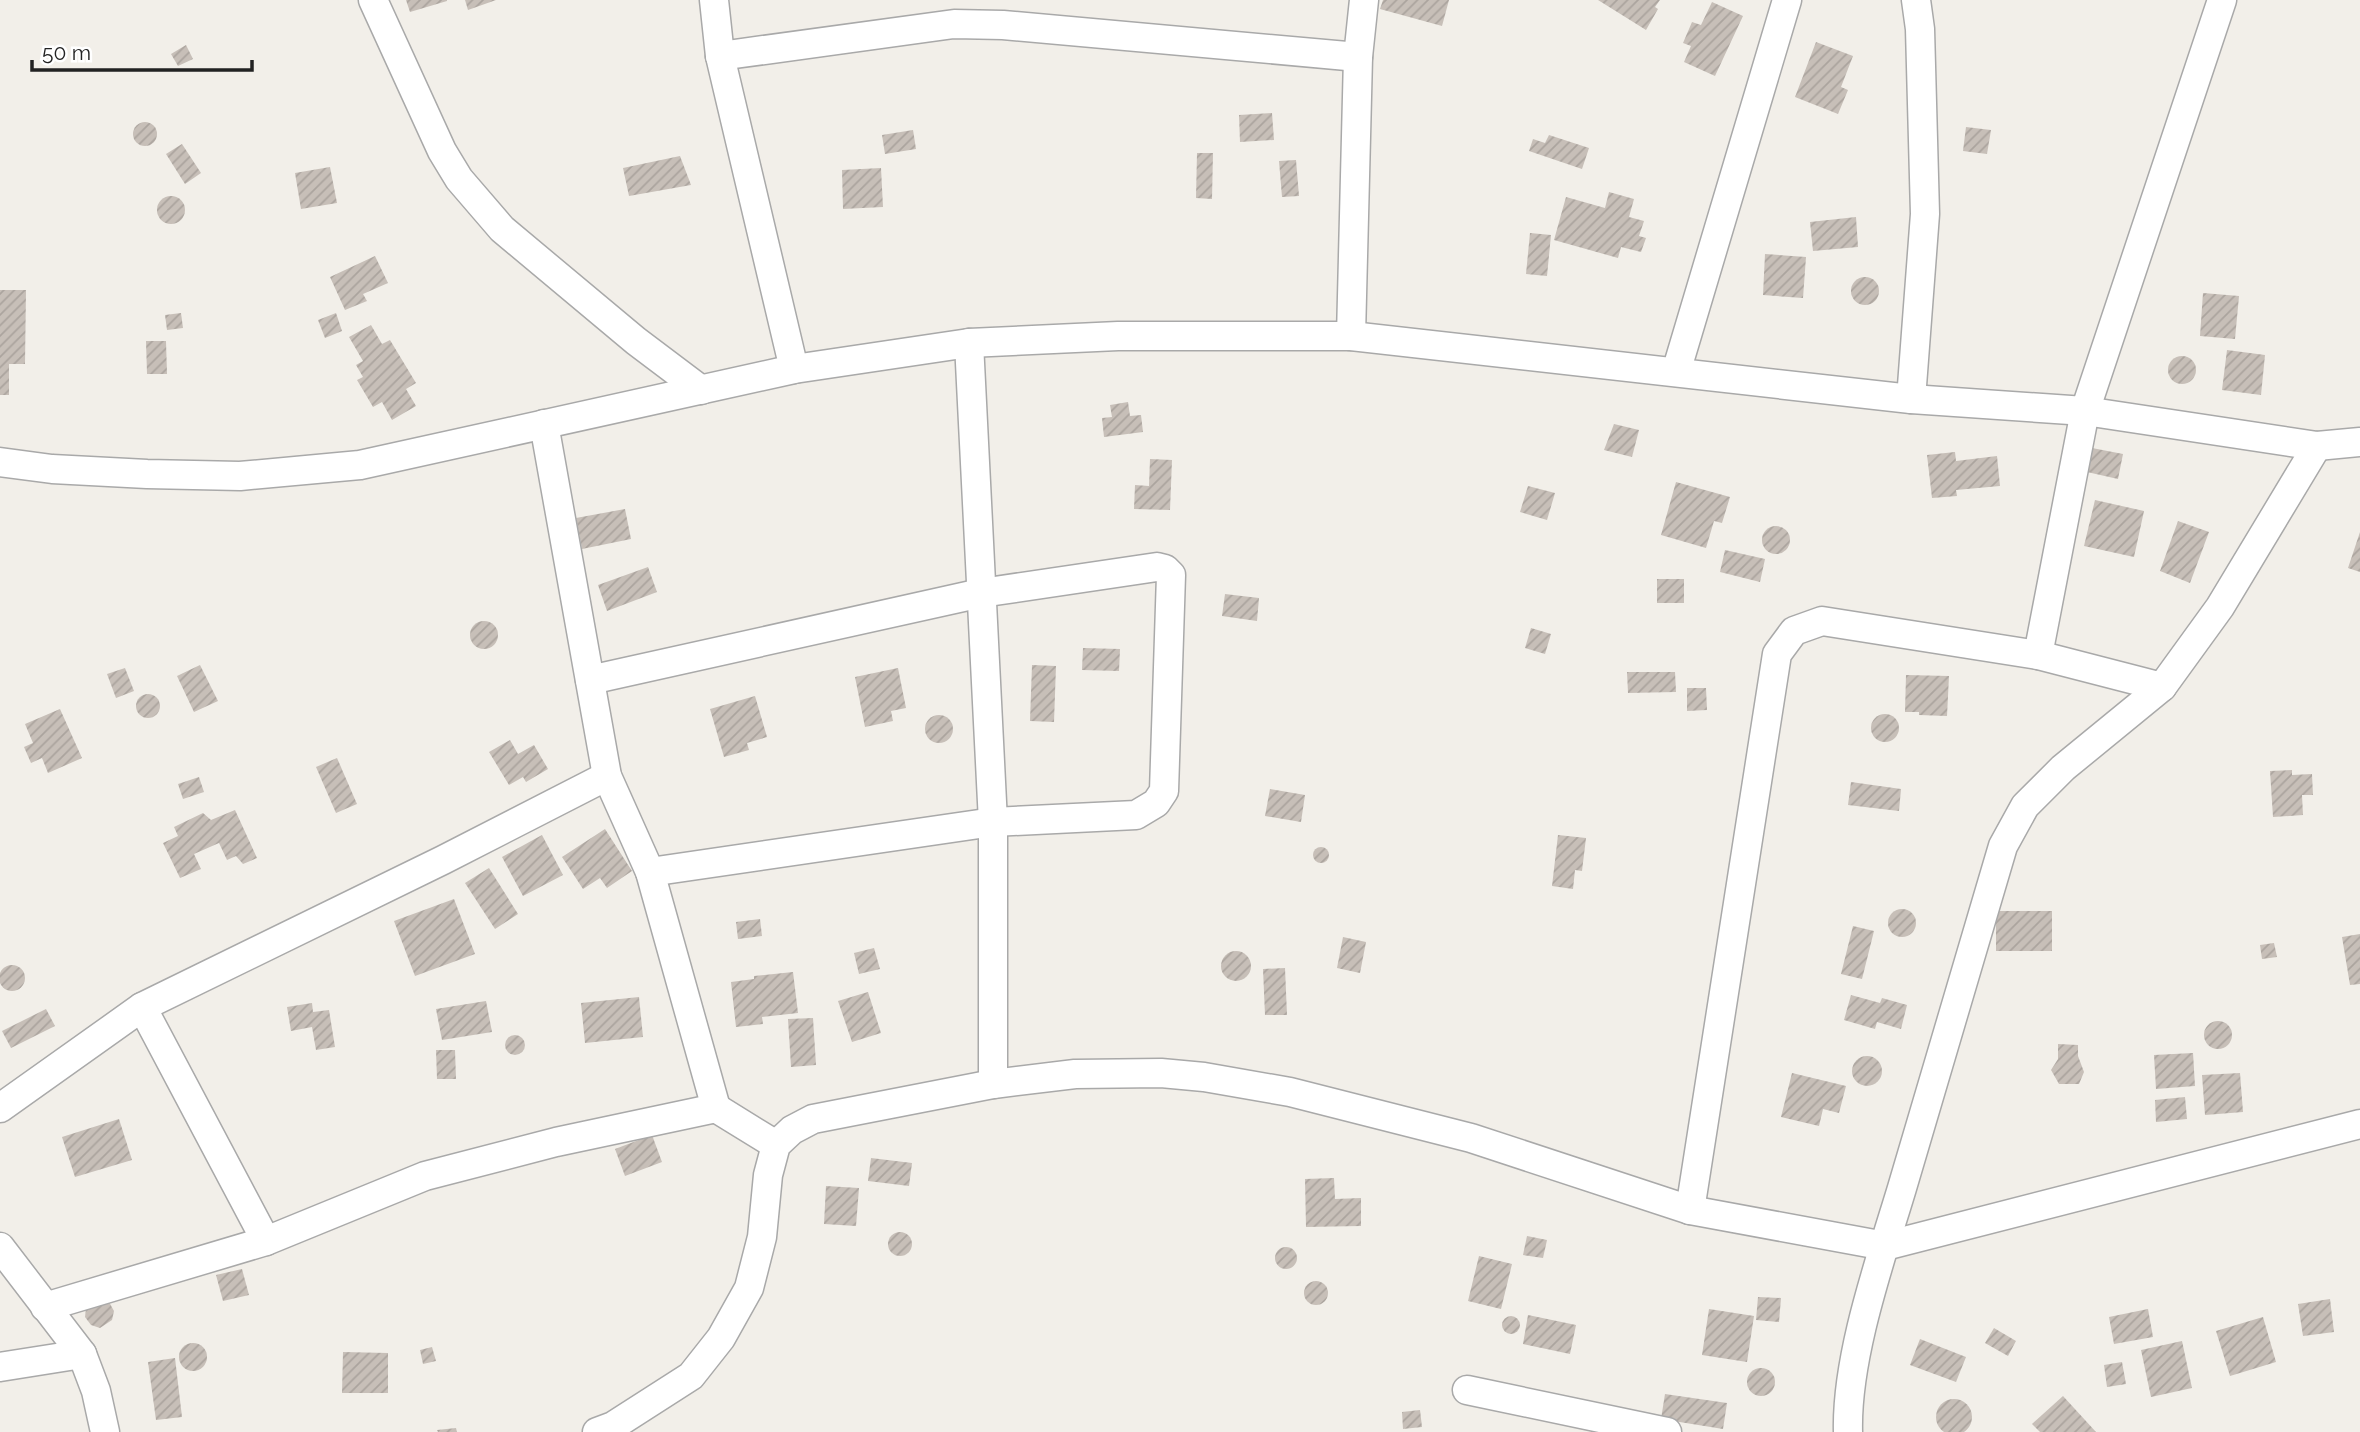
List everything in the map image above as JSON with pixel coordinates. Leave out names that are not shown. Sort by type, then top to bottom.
[{"type":"street","points":[[373,0],[458,179],[502,229],[636,341],[701,390]]},
{"type":"street","points":[[714,0],[720,56],[794,369]]},
{"type":"street","points":[[1351,336],[1358,57],[1364,0]]},
{"type":"street","points":[[1676,372],[1787,0]]},
{"type":"street","points":[[1911,399],[1925,214],[1920,29],[1916,0]]},
{"type":"street","points":[[2038,655],[2085,411],[2222,0]]},
{"type":"street","points":[[720,56],[954,23],[1003,24],[1358,57]]},
{"type":"street","points":[[0,462],[147,474],[240,476],[360,465],[794,369],[969,343],[1118,336],[1351,336],[1911,399],[2085,411],[2317,446],[2360,442]]},
{"type":"street","points":[[969,343],[993,822],[993,1084]]},
{"type":"street","points":[[544,424],[607,776],[650,872],[716,1108],[776,1145]]},
{"type":"street","points":[[1848,1432],[1850,1389],[1885,1246],[2003,846],[2025,806],[2063,768],[2162,687],[2220,607],[2317,446]]},
{"type":"street","points":[[590,680],[981,593],[1157,567],[1165,569],[1171,575],[1164,791],[1156,803],[1136,816],[993,822],[650,872]]},
{"type":"street","points":[[1690,1210],[1777,654],[1794,631],[1822,621],[2038,655],[2162,687]]},
{"type":"street","points":[[0,1108],[142,1007],[431,866],[607,776]]},
{"type":"street","points":[[142,1007],[265,1241]]},
{"type":"street","points":[[597,1432],[613,1426],[691,1376],[721,1338],[749,1288],[762,1237],[768,1175],[776,1145],[792,1130],[813,1119],[993,1084],[1075,1074],[1161,1073],[1290,1092],[1471,1138],[1690,1210],[1885,1246],[2360,1124]]},
{"type":"street","points":[[45,1307],[265,1241],[425,1177],[556,1142],[716,1108]]},
{"type":"street","points":[[0,1247],[82,1354],[96,1391],[105,1432]]},
{"type":"street","points":[[0,1367],[82,1354]]},
{"type":"street","points":[[1467,1390],[1667,1432]]},
{"type":"building","points":[[406,0],[447,0],[447,1],[410,12]]},
{"type":"building","points":[[465,0],[496,0],[468,10]]},
{"type":"building","points":[[1383,0],[1449,0],[1442,26],[1380,9]]},
{"type":"building","points":[[1598,0],[1660,0],[1646,30]]},
{"type":"building","points":[[1712,2],[1743,16],[1715,76],[1684,62],[1691,46],[1683,43],[1692,22],[1701,25]]},
{"type":"building","points":[[1816,42],[1853,56],[1841,87],[1848,90],[1838,114],[1795,97]]},
{"type":"building","points":[[186,45],[193,59],[178,66],[171,54]]},
{"type":"building","points":[[1272,113],[1274,140],[1240,142],[1239,115]]},
{"type":"building","points":[[145,122],[156,129],[157,134],[150,145],[145,146],[134,139],[133,134],[140,123]]},
{"type":"building","points":[[1966,127],[1991,130],[1987,154],[1963,151]]},
{"type":"building","points":[[913,130],[916,149],[885,154],[882,135]]},
{"type":"building","points":[[1549,135],[1589,148],[1582,169],[1529,151],[1533,139],[1545,143]]},
{"type":"building","points":[[182,144],[201,173],[185,184],[166,154]]},
{"type":"building","points":[[1197,153],[1213,153],[1212,199],[1196,198]]},
{"type":"building","points":[[680,156],[691,185],[629,196],[623,168]]},
{"type":"building","points":[[1296,160],[1299,196],[1282,197],[1279,161]]},
{"type":"building","points":[[330,167],[337,203],[301,209],[295,173]]},
{"type":"building","points":[[881,168],[883,207],[843,209],[842,170]]},
{"type":"building","points":[[1609,192],[1634,199],[1629,217],[1644,221],[1639,236],[1646,238],[1641,252],[1621,247],[1618,258],[1554,240],[1566,197],[1605,208]]},
{"type":"building","points":[[171,196],[181,200],[185,210],[181,220],[171,224],[161,220],[157,210],[161,200]]},
{"type":"building","points":[[1856,217],[1858,247],[1813,251],[1810,222]]},
{"type":"building","points":[[1530,233],[1551,235],[1547,276],[1526,274]]},
{"type":"building","points":[[1765,254],[1806,257],[1803,298],[1763,295]]},
{"type":"building","points":[[375,256],[388,283],[363,294],[367,301],[345,310],[330,277]]},
{"type":"building","points":[[1865,277],[1875,281],[1879,291],[1875,301],[1865,305],[1855,301],[1851,291],[1855,281]]},
{"type":"building","points":[[0,290],[26,290],[25,364],[9,364],[9,395],[0,395]]},
{"type":"building","points":[[2203,293],[2239,296],[2235,339],[2200,336]]},
{"type":"building","points":[[181,313],[183,328],[167,330],[165,315]]},
{"type":"building","points":[[336,313],[342,331],[325,338],[318,320]]},
{"type":"building","points":[[371,325],[382,344],[390,340],[416,383],[406,389],[416,406],[392,420],[382,402],[373,407],[357,380],[363,377],[356,365],[363,361],[349,337]]},
{"type":"building","points":[[146,341],[166,341],[167,374],[147,374]]},
{"type":"building","points":[[2227,350],[2265,355],[2261,395],[2222,390]]},
{"type":"building","points":[[2182,356],[2192,360],[2196,370],[2192,380],[2182,384],[2172,380],[2168,370],[2172,360]]},
{"type":"building","points":[[1128,402],[1130,416],[1141,415],[1143,432],[1104,437],[1102,418],[1112,417],[1110,405]]},
{"type":"building","points":[[1614,424],[1639,430],[1632,457],[1604,450]]},
{"type":"building","points":[[2092,448],[2123,454],[2118,479],[2087,472]]},
{"type":"building","points":[[1955,452],[1956,461],[1997,456],[2000,486],[1956,490],[1957,496],[1932,498],[1927,455]]},
{"type":"building","points":[[1150,459],[1172,460],[1170,510],[1134,509],[1135,485],[1149,486]]},
{"type":"building","points":[[1676,482],[1730,497],[1722,523],[1714,521],[1706,548],[1661,535]]},
{"type":"building","points":[[1528,486],[1555,493],[1547,520],[1520,512]]},
{"type":"building","points":[[2095,500],[2144,511],[2134,557],[2084,546]]},
{"type":"building","points":[[625,509],[631,539],[582,549],[576,518]]},
{"type":"building","points":[[2178,521],[2209,532],[2190,583],[2160,571]]},
{"type":"building","points":[[1776,526],[1786,530],[1790,540],[1786,550],[1776,554],[1766,550],[1762,540],[1766,530]]},
{"type":"building","points":[[2360,532],[2360,572],[2348,568]]},
{"type":"building","points":[[1725,550],[1765,559],[1760,582],[1720,572]]},
{"type":"building","points":[[648,567],[657,592],[607,611],[598,585]]},
{"type":"building","points":[[1657,579],[1684,579],[1684,603],[1657,603]]},
{"type":"building","points":[[1225,594],[1259,598],[1257,621],[1222,616]]},
{"type":"building","points":[[484,621],[494,625],[498,635],[494,645],[484,649],[474,645],[470,635],[474,625]]},
{"type":"building","points":[[1531,628],[1551,634],[1545,654],[1525,648]]},
{"type":"building","points":[[1083,648],[1120,649],[1119,671],[1082,670]]},
{"type":"building","points":[[200,665],[218,701],[194,712],[177,676]]},
{"type":"building","points":[[1032,665],[1056,666],[1054,722],[1030,721]]},
{"type":"building","points":[[125,668],[134,691],[116,698],[107,674]]},
{"type":"building","points":[[898,668],[906,708],[891,711],[893,721],[865,727],[855,677]]},
{"type":"building","points":[[1627,672],[1675,672],[1676,692],[1628,693]]},
{"type":"building","points":[[1906,675],[1949,676],[1947,716],[1905,712]]},
{"type":"building","points":[[1687,688],[1706,688],[1707,710],[1687,711]]},
{"type":"building","points":[[148,694],[159,701],[160,706],[153,717],[148,718],[137,711],[136,706],[143,695]]},
{"type":"building","points":[[755,696],[767,737],[747,743],[749,750],[724,757],[710,709]]},
{"type":"building","points":[[60,709],[82,758],[48,773],[42,758],[31,763],[24,747],[33,743],[25,724]]},
{"type":"building","points":[[1885,714],[1895,718],[1899,728],[1895,738],[1885,742],[1875,738],[1871,728],[1875,718]]},
{"type":"building","points":[[939,715],[949,719],[953,729],[949,739],[939,743],[929,739],[925,729],[929,719]]},
{"type":"building","points":[[510,740],[518,754],[534,745],[548,769],[526,782],[523,777],[509,785],[489,752]]},
{"type":"building","points":[[337,758],[357,804],[336,813],[316,767]]},
{"type":"building","points":[[2292,770],[2292,775],[2312,774],[2313,795],[2302,795],[2303,815],[2273,817],[2270,771]]},
{"type":"building","points":[[199,777],[204,792],[183,799],[178,784]]},
{"type":"building","points":[[1851,782],[1901,789],[1899,811],[1848,805]]},
{"type":"building","points":[[1270,789],[1305,795],[1301,822],[1265,816]]},
{"type":"building","points":[[235,810],[257,858],[243,864],[236,856],[227,860],[219,843],[194,854],[201,869],[180,878],[163,843],[178,836],[174,827],[203,813],[211,820]]},
{"type":"building","points":[[605,829],[632,871],[607,888],[600,878],[583,889],[562,857]]},
{"type":"building","points":[[542,835],[563,875],[523,896],[502,857]]},
{"type":"building","points":[[1558,835],[1586,838],[1582,871],[1575,870],[1573,889],[1552,886]]},
{"type":"building","points":[[1318,847],[1324,847],[1329,855],[1327,861],[1318,863],[1313,858],[1313,852]]},
{"type":"building","points":[[489,868],[518,914],[495,929],[465,883]]},
{"type":"building","points":[[454,899],[475,954],[415,976],[394,921]]},
{"type":"building","points":[[1902,909],[1912,913],[1916,923],[1912,933],[1902,937],[1892,933],[1888,923],[1892,913]]},
{"type":"building","points":[[1996,911],[2052,911],[2052,951],[1996,951]]},
{"type":"building","points":[[760,919],[762,936],[738,939],[736,922]]},
{"type":"building","points":[[1853,926],[1874,931],[1862,979],[1841,974]]},
{"type":"building","points":[[2360,934],[2360,984],[2350,985],[2342,937]]},
{"type":"building","points":[[1343,937],[1366,942],[1360,973],[1337,968]]},
{"type":"building","points":[[2274,943],[2277,957],[2262,959],[2260,945]]},
{"type":"building","points":[[874,948],[880,969],[859,974],[854,953]]},
{"type":"building","points":[[1236,951],[1246,956],[1251,966],[1246,976],[1236,981],[1226,976],[1221,966],[1226,956]]},
{"type":"building","points":[[12,965],[21,969],[25,978],[21,987],[12,991],[3,987],[-1,978],[3,969]]},
{"type":"building","points":[[1285,968],[1287,1015],[1265,1015],[1263,969]]},
{"type":"building","points":[[793,972],[798,1013],[762,1017],[763,1024],[736,1027],[731,982],[754,979],[754,976]]},
{"type":"building","points":[[868,992],[881,1033],[852,1042],[838,1001]]},
{"type":"building","points":[[1851,995],[1880,1003],[1882,998],[1907,1005],[1901,1029],[1877,1022],[1875,1029],[1844,1020]]},
{"type":"building","points":[[639,997],[643,1037],[585,1043],[581,1003]]},
{"type":"building","points":[[486,1001],[492,1032],[442,1040],[436,1009]]},
{"type":"building","points":[[312,1003],[313,1012],[329,1010],[335,1047],[316,1050],[312,1027],[291,1031],[287,1007]]},
{"type":"building","points":[[46,1009],[55,1026],[11,1048],[2,1031]]},
{"type":"building","points":[[813,1018],[816,1065],[791,1067],[788,1019]]},
{"type":"building","points":[[2218,1021],[2228,1025],[2232,1035],[2228,1045],[2218,1049],[2208,1045],[2204,1035],[2208,1025]]},
{"type":"building","points":[[515,1035],[522,1038],[525,1045],[522,1052],[515,1055],[508,1052],[505,1045],[508,1038]]},
{"type":"building","points":[[2058,1044],[2078,1045],[2078,1056],[2084,1072],[2079,1084],[2059,1084],[2051,1070],[2058,1059]]},
{"type":"building","points":[[436,1050],[455,1050],[456,1079],[437,1079]]},
{"type":"building","points":[[2193,1053],[2195,1086],[2156,1089],[2154,1055]]},
{"type":"building","points":[[1867,1056],[1877,1061],[1882,1071],[1877,1081],[1867,1086],[1857,1081],[1852,1071],[1857,1061]]},
{"type":"building","points":[[1792,1073],[1846,1086],[1839,1113],[1823,1109],[1819,1126],[1781,1117]]},
{"type":"building","points":[[2240,1073],[2243,1112],[2205,1115],[2202,1075]]},
{"type":"building","points":[[2185,1097],[2187,1119],[2156,1122],[2155,1100]]},
{"type":"building","points":[[119,1119],[132,1160],[75,1177],[62,1137]]},
{"type":"building","points":[[652,1135],[662,1162],[625,1176],[615,1149]]},
{"type":"building","points":[[871,1158],[912,1163],[909,1186],[868,1181]]},
{"type":"building","points":[[1334,1178],[1335,1199],[1361,1198],[1361,1226],[1306,1227],[1305,1179]]},
{"type":"building","points":[[826,1186],[859,1188],[856,1226],[824,1224]]},
{"type":"building","points":[[900,1232],[908,1236],[912,1244],[908,1252],[900,1256],[892,1252],[888,1244],[892,1236]]},
{"type":"building","points":[[1527,1236],[1547,1240],[1543,1258],[1523,1255]]},
{"type":"building","points":[[1286,1247],[1294,1250],[1297,1258],[1294,1266],[1286,1269],[1278,1266],[1275,1258],[1278,1250]]},
{"type":"building","points":[[1479,1256],[1512,1264],[1501,1309],[1468,1301]]},
{"type":"building","points":[[242,1269],[249,1295],[223,1301],[216,1275]]},
{"type":"building","points":[[1316,1281],[1325,1284],[1328,1293],[1325,1302],[1316,1305],[1307,1302],[1304,1293],[1307,1284]]},
{"type":"building","points":[[1758,1297],[1781,1298],[1779,1322],[1756,1320]]},
{"type":"building","points":[[2330,1299],[2334,1332],[2303,1336],[2298,1304]]},
{"type":"building","points":[[109,1302],[114,1311],[112,1320],[100,1328],[91,1325],[85,1317],[86,1308]]},
{"type":"building","points":[[1709,1309],[1754,1316],[1747,1362],[1702,1355]]},
{"type":"building","points":[[2148,1309],[2153,1337],[2114,1344],[2109,1317]]},
{"type":"building","points":[[1528,1315],[1576,1325],[1570,1354],[1523,1344]]},
{"type":"building","points":[[1511,1316],[1517,1319],[1520,1325],[1517,1331],[1511,1334],[1505,1331],[1502,1325],[1505,1319]]},
{"type":"building","points":[[2263,1317],[2276,1362],[2230,1376],[2216,1331]]},
{"type":"building","points":[[1994,1328],[2016,1341],[2008,1356],[1985,1343]]},
{"type":"building","points":[[1920,1339],[1966,1357],[1956,1382],[1910,1365]]},
{"type":"building","points":[[2182,1341],[2192,1388],[2151,1397],[2141,1350]]},
{"type":"building","points":[[193,1343],[203,1347],[207,1357],[203,1367],[193,1371],[183,1367],[179,1357],[183,1347]]},
{"type":"building","points":[[432,1347],[436,1361],[423,1364],[420,1350]]},
{"type":"building","points":[[343,1352],[388,1353],[388,1393],[342,1393]]},
{"type":"building","points":[[175,1358],[182,1417],[156,1420],[148,1362]]},
{"type":"building","points":[[2122,1362],[2126,1384],[2107,1387],[2104,1365]]},
{"type":"building","points":[[1761,1368],[1771,1372],[1775,1382],[1771,1392],[1761,1396],[1751,1392],[1747,1382],[1751,1372]]},
{"type":"building","points":[[1665,1394],[1727,1403],[1723,1429],[1661,1419]]},
{"type":"building","points":[[2063,1396],[2096,1432],[2040,1432],[2032,1424]]},
{"type":"building","points":[[1954,1399],[1967,1404],[1972,1417],[1967,1430],[1954,1435],[1941,1430],[1936,1417],[1941,1404]]},
{"type":"building","points":[[1420,1410],[1422,1427],[1403,1429],[1402,1412]]},
{"type":"building","points":[[456,1428],[457,1432],[437,1430]]}]
